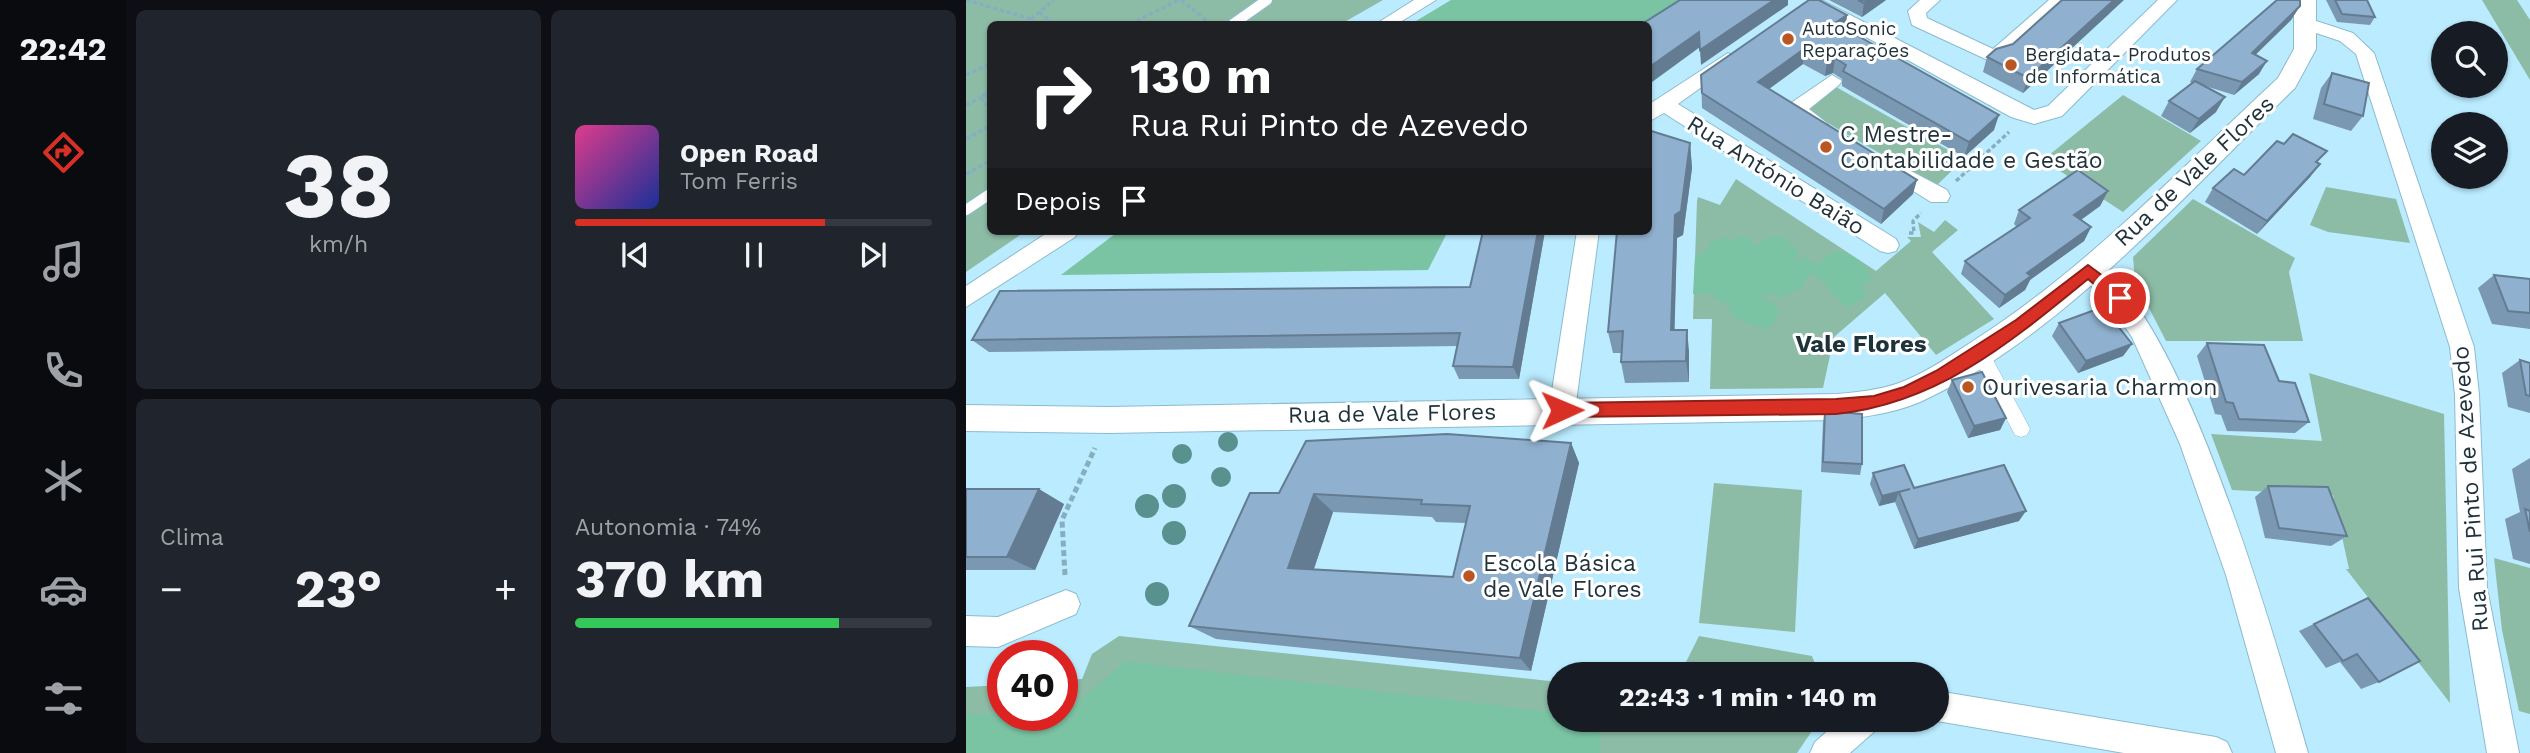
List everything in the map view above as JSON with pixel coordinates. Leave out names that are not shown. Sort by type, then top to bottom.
[{"type":"street","points":[[1390,21],[1427,0]]},
{"type":"street","points":[[1931,0],[1917,11],[1918,21],[1978,52],[1992,56],[2000,53],[2060,0]]},
{"type":"street","points":[[1807,3],[1884,40],[2026,116],[2041,116],[2055,111],[2168,0]]},
{"type":"street","name":"Rua de Vale Flores","points":[[966,418],[1109,419],[1836,407],[1874,403],[1908,393],[1980,352],[2061,296],[2287,83],[2305,49],[2306,12]]},
{"type":"street","name":"Rua Rui Pinto de Azevedo","points":[[2306,12],[2360,44],[2365,53],[2462,347],[2467,395],[2473,588],[2503,753]]},
{"type":"street","points":[[1864,56],[1884,40]]},
{"type":"street","points":[[1656,110],[1743,48]]},
{"type":"street","points":[[1831,132],[1795,110],[1832,81]]},
{"type":"street","name":"Rua António Baião","points":[[1656,110],[1888,246]]},
{"type":"street","points":[[1867,153],[1939,196]]},
{"type":"street","points":[[966,298],[1055,235]]},
{"type":"street","points":[[1562,410],[1587,235]]},
{"type":"street","points":[[2088,271],[2120,298],[2146,342],[2190,435],[2247,591],[2292,753]]},
{"type":"street","points":[[1980,352],[2021,429]]},
{"type":"street","points":[[966,631],[998,632],[1066,604]]},
{"type":"street","points":[[1949,708],[2216,753]]},
{"type":"street","points":[[1826,753],[1850,732]]},
{"type":"lane","points":[[1237,21],[1267,0]]},
{"type":"lane","points":[[966,211],[987,196]]},
{"type":"path","points":[[966,0],[1031,19],[1054,0]]},
{"type":"path","points":[[985,6],[992,0]]},
{"type":"path","points":[[1136,21],[1180,0],[1207,21]]},
{"type":"path","points":[[1039,12],[1050,21]]},
{"type":"path","points":[[966,75],[987,65]]},
{"type":"path","points":[[966,105],[987,93]]},
{"type":"path","points":[[981,98],[987,105]]},
{"type":"path","points":[[1888,246],[1900,233],[1914,233],[1913,221],[2026,116]]},
{"type":"path","points":[[966,139],[987,128]]},
{"type":"path","points":[[966,174],[987,163]]},
{"type":"path","points":[[1066,604],[1062,520],[1109,419]]},
{"type":"green space","points":[[966,0],[1383,0],[1346,21],[987,21],[987,235],[1020,235],[966,272]]},
{"type":"green space","points":[[1451,0],[1691,0],[1651,21],[1416,21]]},
{"type":"green space","points":[[2482,0],[2517,0],[2530,20],[2530,80],[2508,43],[2508,21],[2495,21]]},
{"type":"green space","points":[[1836,87],[1964,159],[1936,186],[1807,111]]},
{"type":"green space","points":[[2123,95],[2201,141],[2123,212],[2043,160]]},
{"type":"green space","points":[[1736,179],[1876,271],[1911,241],[1907,237],[1921,237],[1918,222],[1934,232],[1945,220],[1958,230],[1932,252],[1994,319],[1936,355],[1885,293],[1834,337],[1823,388],[1710,389],[1712,319],[1693,319],[1697,201],[1698,197],[1720,205]]},
{"type":"green space","points":[[2326,187],[2396,199],[2410,243],[2328,232],[2310,225]]},
{"type":"green space","points":[[2193,199],[2295,258],[2289,272],[2303,341],[2166,341],[2135,281],[2133,257]]},
{"type":"green space","points":[[1114,235],[1446,235],[1428,270],[1061,275]]},
{"type":"green space","points":[[1740,235],[1749,238],[1757,247],[1760,242],[1774,236],[1786,238],[1799,253],[1795,260],[1806,257],[1813,263],[1821,263],[1834,252],[1849,254],[1863,265],[1872,279],[1863,285],[1865,298],[1846,308],[1825,284],[1810,273],[1801,288],[1782,297],[1768,293],[1761,296],[1774,303],[1779,312],[1774,323],[1767,329],[1748,324],[1731,315],[1728,303],[1717,301],[1712,293],[1693,294],[1695,257],[1708,250],[1708,243],[1725,237],[1734,240]]},
{"type":"green space","points":[[2309,373],[2444,414],[2450,703],[2346,569],[2349,569],[2333,495],[2232,490],[2211,434],[2322,441]]},
{"type":"green space","points":[[1714,483],[1802,490],[1795,632],[1699,623]]},
{"type":"green space","points":[[2494,558],[2530,568],[2530,714],[2519,711],[2502,630]]},
{"type":"green space","points":[[1119,636],[1547,681],[1547,732],[1811,732],[1797,753],[966,753],[966,687],[987,686],[987,731],[1078,731],[1078,679],[1082,679],[1092,654]]},
{"type":"green space","points":[[1699,636],[1812,656],[1814,662],[1686,662]]},
{"type":"green space","points":[[1125,661],[1547,712],[1547,732],[1600,732],[1600,753],[966,753],[966,714],[987,714],[987,731],[1078,731],[1078,702]]},
{"type":"building","points":[[1680,0],[1774,0],[1700,50],[1699,32],[1652,65],[1652,21],[1647,21]]},
{"type":"building","points":[[1809,0],[1819,0],[1847,15],[1835,23],[1999,115],[1969,142],[1843,71],[1846,65],[1835,58],[1827,61],[1804,49],[1758,82],[1917,180],[1884,209],[1702,93],[1701,75]]},
{"type":"building","points":[[2062,0],[2114,0],[2028,78],[1987,57],[1996,49],[2013,44]]},
{"type":"building","points":[[2277,0],[2300,0],[2300,6],[2252,53],[2267,61],[2242,82],[2197,69]]},
{"type":"building","points":[[2335,0],[2367,0],[2375,17],[2342,14]]},
{"type":"building","points":[[2332,73],[2369,83],[2363,116],[2324,104]]},
{"type":"building","points":[[2195,81],[2225,97],[2199,119],[2169,101]]},
{"type":"building","points":[[1652,131],[1690,143],[1681,211],[1675,215],[1671,330],[1687,330],[1686,361],[1621,362],[1623,331],[1608,332],[1617,235],[1652,235]]},
{"type":"building","points":[[2293,134],[2327,151],[2316,162],[2320,164],[2267,221],[2213,188],[2234,169],[2244,175],[2277,141],[2284,144]]},
{"type":"building","points":[[2078,170],[2108,191],[2074,215],[2091,227],[2027,273],[2031,276],[2005,295],[1965,261],[2030,218],[2019,210]]},
{"type":"building","points":[[1482,235],[1537,235],[1513,367],[1453,366],[1460,333],[972,340],[1000,291],[1470,287]]},
{"type":"building","points":[[2494,275],[2530,279],[2530,313],[2508,311]]},
{"type":"building","points":[[2103,307],[2132,344],[2086,361],[2059,323]]},
{"type":"building","points":[[2207,343],[2264,345],[2279,381],[2295,383],[2309,422],[2239,419],[2233,403],[2226,402]]},
{"type":"building","points":[[2520,360],[2530,363],[2530,396],[2526,395]]},
{"type":"building","points":[[1982,372],[2006,418],[1974,426],[1952,380]]},
{"type":"building","points":[[1825,411],[1862,414],[1862,464],[1823,462]]},
{"type":"building","points":[[1447,434],[1571,443],[1520,658],[1189,626],[1250,493],[1279,493],[1306,441]],"holes":[[[1314,494],[1422,500],[1421,504],[1470,506],[1453,577],[1288,568]]]},
{"type":"building","points":[[1904,465],[1914,488],[2004,465],[2026,511],[1918,539],[1899,492],[1910,489],[1882,496],[1873,473]]},
{"type":"building","points":[[2268,486],[2328,487],[2347,536],[2279,528]]},
{"type":"building","points":[[966,489],[1039,489],[1007,557],[966,557]]},
{"type":"building","points":[[2525,509],[2530,511],[2530,532]]},
{"type":"building","points":[[2368,598],[2420,661],[2379,682],[2357,654],[2343,661],[2314,624]]},
{"type":"place","name":"AutoSonic Reparações","points":[[1788,39]]},
{"type":"place","name":"Bergidata- Produtos de Informática","points":[[2011,65]]},
{"type":"place","name":"C Mestre- Contabilidade e Gestão","points":[[1826,147]]},
{"type":"place","name":"Ourivesaria Charmon","points":[[1968,387]]},
{"type":"place","name":"Escola Básica de Vale Flores","points":[[1469,576]]},
{"type":"district","name":"Vale Flores","points":[[1861,344]]},
{"type":"route","points":[[1562,410],[1836,407],[1874,403],[1908,393],[1980,352],[2061,296],[2088,271],[2107,284],[2120,298]]}]
